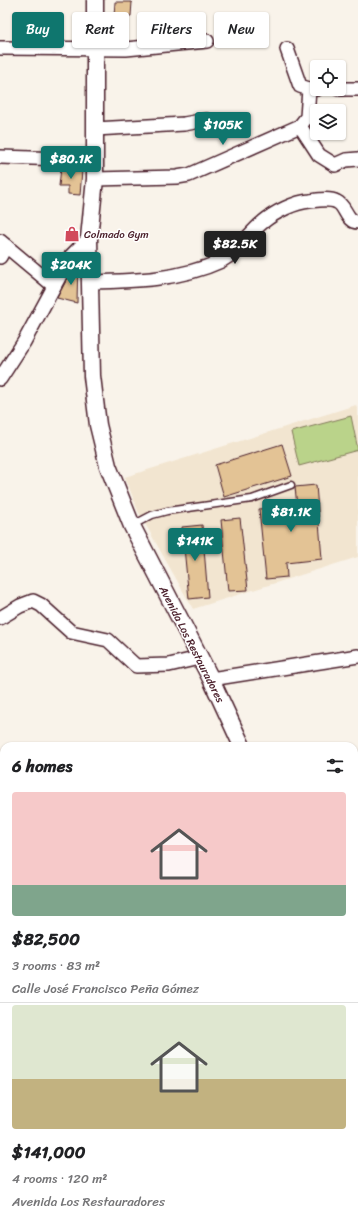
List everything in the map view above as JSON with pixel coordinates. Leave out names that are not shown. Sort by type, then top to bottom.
[{"type":"street","name":"Avenida Los Restauradores","points":[[95,0],[95,179],[89,238],[92,376],[98,425],[108,466],[132,526],[211,679],[240,742]]},
{"type":"street","points":[[0,48],[95,50],[126,49],[207,41]]},
{"type":"street","points":[[287,49],[300,86],[310,88]]},
{"type":"street","points":[[346,89],[358,89]]},
{"type":"street","points":[[95,179],[183,176],[300,126],[307,117],[312,96]]},
{"type":"street","points":[[95,129],[184,124],[206,120]]},
{"type":"street","points":[[300,126],[319,154],[335,165],[346,160],[358,159]]},
{"type":"street","points":[[0,157],[95,160]]},
{"type":"street","points":[[90,282],[149,281],[188,272],[222,260],[242,244],[264,221],[289,206],[308,201],[328,199],[339,203],[349,218],[354,222],[358,222]]},
{"type":"street","points":[[0,379],[24,342],[70,257],[89,238]]},
{"type":"street","points":[[2,248],[54,286]]},
{"type":"street","points":[[0,618],[20,606],[33,601],[41,605],[71,632],[108,640],[136,666],[169,665],[199,658]]},
{"type":"street","points":[[211,679],[358,656]]},
{"type":"lane","points":[[132,526],[152,515],[167,511],[252,499],[291,485]]},
{"type":"shaded area","points":[[356,405],[358,412],[358,557],[193,609],[138,511],[125,477]]},
{"type":"green space","points":[[351,416],[358,450],[299,466],[291,432]]},
{"type":"building","points":[[115,2],[132,2],[131,16],[129,16],[129,12],[114,12]]},
{"type":"building","points":[[61,168],[82,170],[80,195],[68,194],[68,186],[59,186]]},
{"type":"building","points":[[78,260],[77,303],[57,298],[76,262]]},
{"type":"building","points":[[282,444],[292,476],[224,497],[215,465]]},
{"type":"building","points":[[316,485],[322,559],[286,563],[287,577],[266,579],[259,509],[297,506],[295,487]]},
{"type":"building","points":[[240,518],[248,590],[228,591],[221,520]]},
{"type":"building","points":[[202,525],[208,597],[189,599],[182,527]]},
{"type":"place","name":"Colmado Gym","points":[[72,234]]}]
